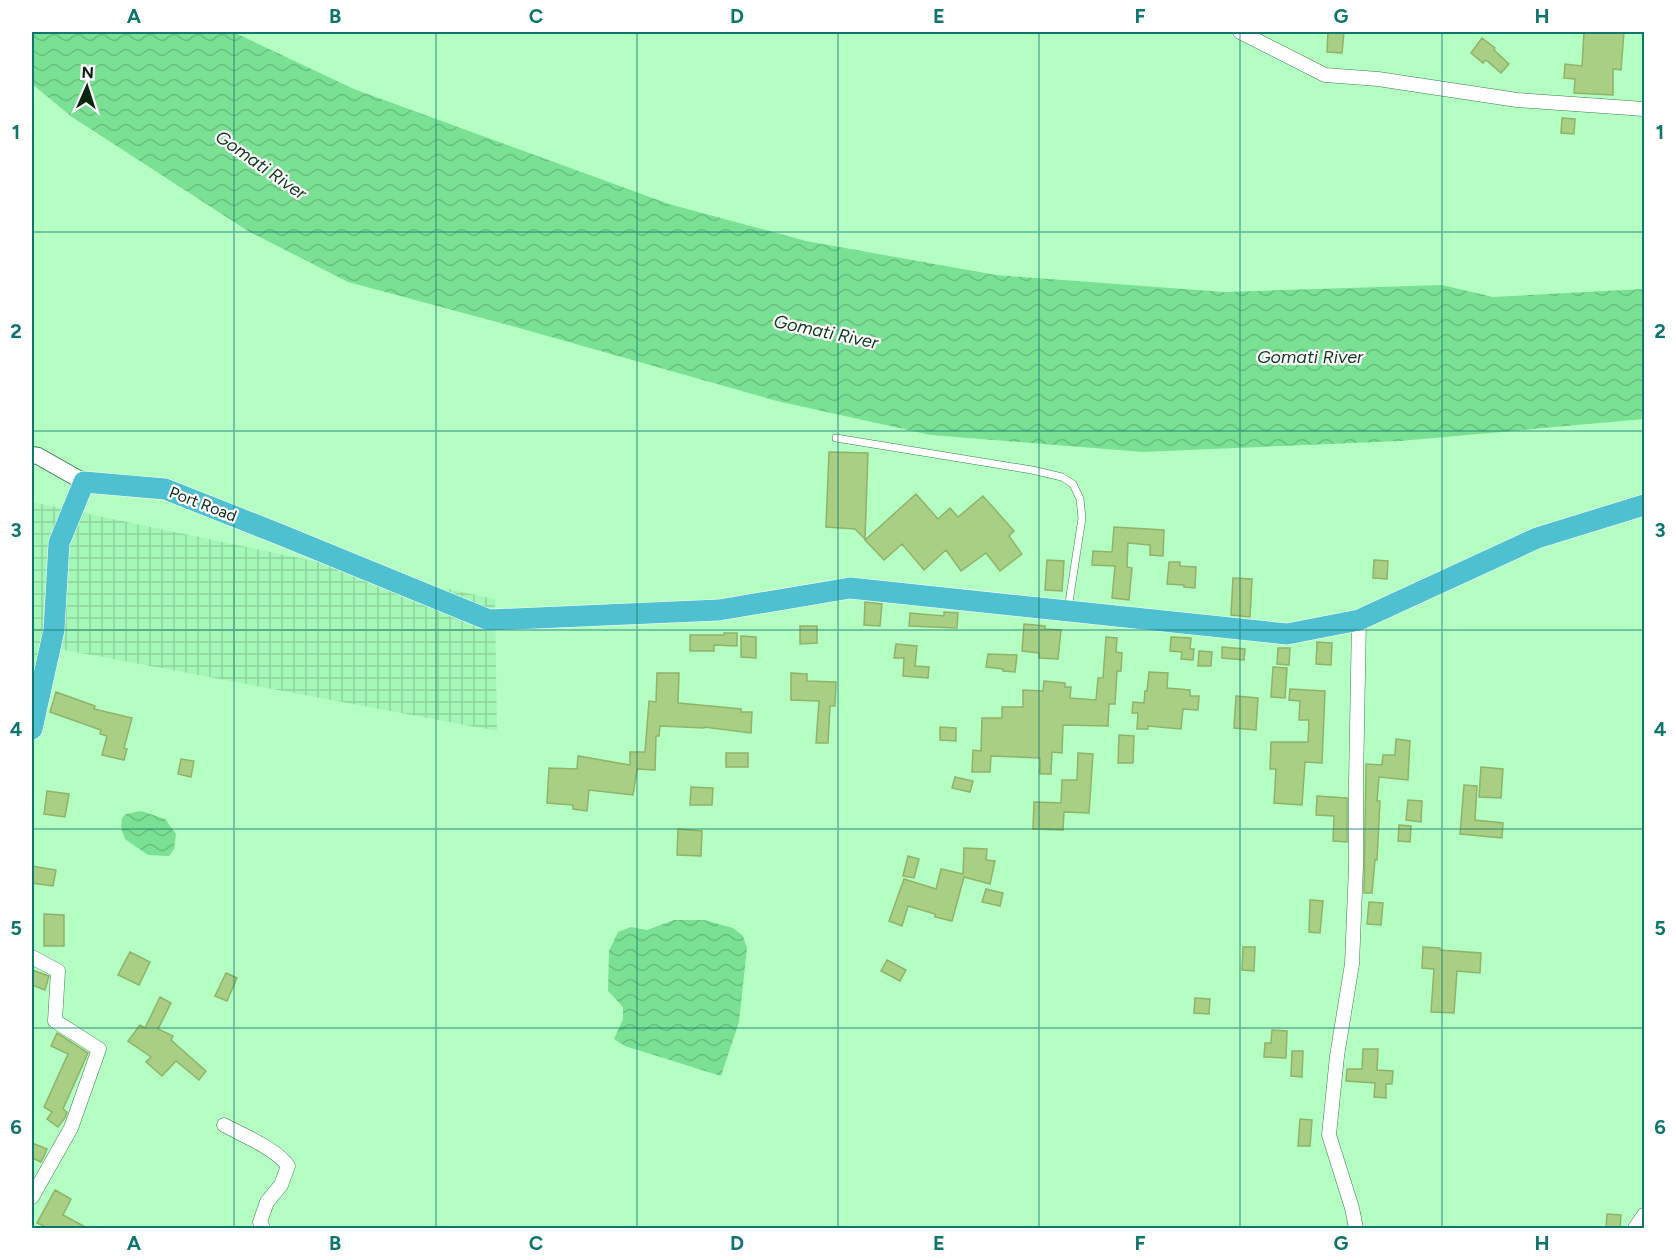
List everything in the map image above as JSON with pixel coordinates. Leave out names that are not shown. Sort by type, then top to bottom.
[{"type":"highway","name":"Port Road","points":[[84,482],[165,489],[489,620],[719,610],[850,588],[1287,634],[1359,620],[1537,538],[1644,505]]},
{"type":"highway","points":[[32,729],[54,630],[59,543],[84,482]]},
{"type":"street","points":[[1240,32],[1324,75],[1378,79],[1517,100],[1644,109]]},
{"type":"street","points":[[32,455],[38,456],[84,482]]},
{"type":"street","points":[[1356,1228],[1353,1208],[1329,1135],[1337,1056],[1352,964],[1356,866],[1359,620]]},
{"type":"street","points":[[32,957],[58,971],[55,1021],[99,1049],[71,1128],[32,1197]]},
{"type":"street","points":[[224,1125],[268,1149],[284,1160],[288,1166],[281,1185],[267,1202],[260,1222],[263,1228]]},
{"type":"street","points":[[1635,1228],[1644,1215]]},
{"type":"lane","points":[[836,438],[1032,470],[1062,477],[1073,484],[1080,499],[1082,518],[1068,611]]},
{"type":"shaded area","points":[[32,502],[495,599],[497,731],[54,648],[32,718]]},
{"type":"water","name":"Gomati River","points":[[32,32],[233,32],[354,89],[669,204],[806,241],[996,275],[1224,292],[1442,285],[1493,297],[1644,289],[1644,419],[1400,441],[1143,452],[931,435],[777,401],[348,282],[248,231],[72,117],[32,84]]},
{"type":"water","points":[[141,811],[165,819],[176,834],[174,849],[169,856],[148,855],[125,839],[121,827],[122,818],[126,814]]},
{"type":"water","points":[[674,920],[704,920],[733,928],[743,936],[747,948],[739,1022],[721,1076],[625,1046],[614,1039],[623,1019],[623,1007],[608,991],[609,951],[618,932],[631,927],[647,930]]},
{"type":"building","points":[[1328,32],[1344,32],[1342,53],[1327,52]]},
{"type":"building","points":[[1584,32],[1624,32],[1621,70],[1613,69],[1613,95],[1574,93],[1575,79],[1564,78],[1565,64],[1582,66]]},
{"type":"building","points":[[1482,38],[1495,48],[1494,50],[1509,64],[1501,73],[1486,60],[1483,63],[1471,53]]},
{"type":"building","points":[[1562,118],[1575,119],[1574,134],[1561,133]]},
{"type":"building","points":[[829,452],[868,453],[865,539],[855,529],[826,527]]},
{"type":"building","points":[[916,494],[938,519],[950,508],[958,517],[983,496],[1014,531],[1009,536],[1022,554],[1000,571],[986,553],[961,571],[946,550],[924,570],[902,544],[884,560],[865,540]]},
{"type":"building","points":[[1114,527],[1164,530],[1163,556],[1150,555],[1150,545],[1128,543],[1127,567],[1132,568],[1129,600],[1112,598],[1115,566],[1092,565],[1093,551],[1112,552]]},
{"type":"building","points":[[1047,560],[1064,561],[1062,591],[1045,590]]},
{"type":"building","points":[[1374,560],[1388,561],[1387,579],[1373,578]]},
{"type":"building","points":[[1169,562],[1180,562],[1180,566],[1196,567],[1195,588],[1167,584]]},
{"type":"building","points":[[1233,578],[1252,579],[1250,617],[1231,615]]},
{"type":"building","points":[[865,602],[882,604],[880,626],[864,625]]},
{"type":"building","points":[[944,612],[958,613],[957,628],[909,626],[910,613],[944,616]]},
{"type":"building","points":[[1024,624],[1061,630],[1058,659],[1039,658],[1039,653],[1022,651]]},
{"type":"building","points":[[800,626],[817,626],[817,643],[800,644]]},
{"type":"building","points":[[724,633],[737,633],[737,646],[714,645],[714,651],[690,651],[690,635],[724,635]]},
{"type":"building","points":[[741,636],[756,637],[756,658],[741,657]]},
{"type":"building","points":[[1106,637],[1117,638],[1116,652],[1122,653],[1121,671],[1117,671],[1115,704],[1109,704],[1108,726],[1063,725],[1062,753],[1052,752],[1051,774],[1040,774],[1040,758],[991,756],[990,772],[972,772],[973,750],[981,751],[982,718],[1002,718],[1002,707],[1023,707],[1023,690],[1043,691],[1044,681],[1065,683],[1065,687],[1071,687],[1070,698],[1096,700],[1098,678],[1103,678]]},
{"type":"building","points":[[1171,637],[1191,638],[1190,649],[1194,649],[1193,660],[1181,659],[1182,652],[1170,651]]},
{"type":"building","points":[[1317,642],[1332,643],[1331,665],[1316,664]]},
{"type":"building","points":[[896,644],[917,646],[915,666],[929,667],[928,678],[903,676],[904,658],[894,658]]},
{"type":"building","points":[[1222,647],[1245,649],[1244,660],[1222,658]]},
{"type":"building","points":[[1278,648],[1290,648],[1289,665],[1277,664]]},
{"type":"building","points":[[1199,651],[1212,652],[1211,666],[1198,666]]},
{"type":"building","points":[[988,654],[1017,655],[1015,672],[986,667]]},
{"type":"building","points":[[1273,667],[1287,668],[1285,698],[1271,697]]},
{"type":"building","points":[[1149,672],[1168,673],[1167,688],[1190,690],[1190,696],[1199,696],[1198,710],[1183,709],[1181,729],[1148,726],[1148,729],[1137,729],[1138,713],[1132,713],[1133,702],[1144,703]]},
{"type":"building","points":[[657,673],[679,673],[678,703],[752,712],[751,733],[704,727],[660,726],[659,736],[656,736],[655,770],[637,769],[633,795],[589,790],[587,811],[573,809],[573,805],[547,803],[549,768],[577,769],[578,756],[630,765],[630,752],[645,752],[649,701],[656,702]]},
{"type":"building","points":[[791,673],[807,674],[807,681],[836,682],[835,706],[830,706],[828,743],[816,743],[819,701],[791,700]]},
{"type":"building","points":[[1290,689],[1325,691],[1322,763],[1305,762],[1302,805],[1274,803],[1276,769],[1270,769],[1271,742],[1308,742],[1309,720],[1299,720],[1300,701],[1289,700]]},
{"type":"building","points":[[56,692],[95,706],[94,709],[132,718],[124,748],[127,749],[124,760],[102,755],[107,736],[100,734],[101,730],[50,712]]},
{"type":"building","points":[[1236,696],[1258,698],[1256,730],[1234,728]]},
{"type":"building","points":[[940,727],[956,728],[956,741],[940,740]]},
{"type":"building","points":[[1119,735],[1134,736],[1133,763],[1118,763]]},
{"type":"building","points":[[1396,739],[1410,741],[1408,780],[1379,777],[1377,860],[1375,860],[1372,893],[1364,893],[1366,764],[1382,765],[1383,755],[1395,755]]},
{"type":"building","points":[[726,753],[748,753],[748,767],[726,767]]},
{"type":"building","points":[[1078,753],[1093,754],[1089,813],[1064,812],[1063,830],[1033,829],[1034,802],[1061,803],[1062,780],[1077,780]]},
{"type":"building","points":[[181,759],[194,761],[191,777],[178,774]]},
{"type":"building","points":[[1481,767],[1503,769],[1501,798],[1479,797]]},
{"type":"building","points":[[955,777],[973,781],[970,792],[952,788]]},
{"type":"building","points":[[1464,785],[1477,786],[1475,820],[1503,823],[1502,838],[1460,834]]},
{"type":"building","points":[[691,787],[713,788],[712,805],[690,805]]},
{"type":"building","points":[[47,791],[69,794],[65,817],[44,814]]},
{"type":"building","points":[[1317,796],[1347,798],[1347,842],[1333,841],[1334,816],[1316,815]]},
{"type":"building","points":[[1408,800],[1422,801],[1421,822],[1406,820]]},
{"type":"building","points":[[1399,825],[1411,826],[1410,842],[1398,841]]},
{"type":"building","points":[[678,829],[702,831],[701,856],[677,855]]},
{"type":"building","points":[[964,848],[987,849],[986,860],[995,861],[990,884],[964,877],[952,921],[908,906],[902,926],[889,921],[904,879],[936,889],[941,869],[963,874]]},
{"type":"building","points":[[908,856],[919,859],[914,878],[903,876]]},
{"type":"building","points":[[32,866],[56,870],[53,886],[32,883]]},
{"type":"building","points":[[986,889],[1003,893],[1000,906],[982,902]]},
{"type":"building","points":[[1310,900],[1323,901],[1320,933],[1309,932]]},
{"type":"building","points":[[1369,902],[1383,903],[1381,925],[1367,924]]},
{"type":"building","points":[[44,914],[64,915],[64,946],[44,946]]},
{"type":"building","points":[[1243,947],[1255,947],[1254,971],[1242,970]]},
{"type":"building","points":[[1423,947],[1481,953],[1480,973],[1457,971],[1454,1013],[1431,1012],[1434,969],[1422,968]]},
{"type":"building","points":[[130,952],[150,962],[139,985],[118,975]]},
{"type":"building","points":[[887,960],[906,970],[900,981],[881,971]]},
{"type":"building","points":[[32,970],[49,976],[45,990],[32,985]]},
{"type":"building","points":[[226,973],[237,978],[227,1001],[215,996]]},
{"type":"building","points":[[160,997],[171,1003],[158,1029],[173,1036],[171,1040],[206,1071],[199,1080],[176,1061],[162,1076],[146,1062],[151,1057],[128,1041],[140,1025],[145,1028]]},
{"type":"building","points":[[1195,998],[1210,999],[1209,1014],[1194,1013]]},
{"type":"building","points":[[1272,1030],[1287,1031],[1286,1058],[1264,1057],[1265,1043],[1271,1043]]},
{"type":"building","points":[[57,1033],[88,1053],[63,1109],[67,1112],[65,1118],[58,1127],[47,1119],[52,1112],[44,1107],[68,1054],[51,1046]]},
{"type":"building","points":[[1363,1049],[1378,1049],[1377,1070],[1393,1071],[1392,1084],[1386,1084],[1386,1098],[1374,1097],[1375,1083],[1346,1081],[1347,1069],[1362,1069]]},
{"type":"building","points":[[1292,1051],[1303,1051],[1302,1077],[1291,1076]]},
{"type":"building","points":[[1300,1119],[1312,1120],[1310,1146],[1298,1146]]},
{"type":"building","points":[[32,1143],[47,1149],[41,1162],[32,1158]]},
{"type":"building","points":[[55,1190],[71,1199],[63,1215],[87,1228],[48,1228],[37,1223]]},
{"type":"building","points":[[1607,1214],[1621,1215],[1620,1228],[1606,1228]]}]
